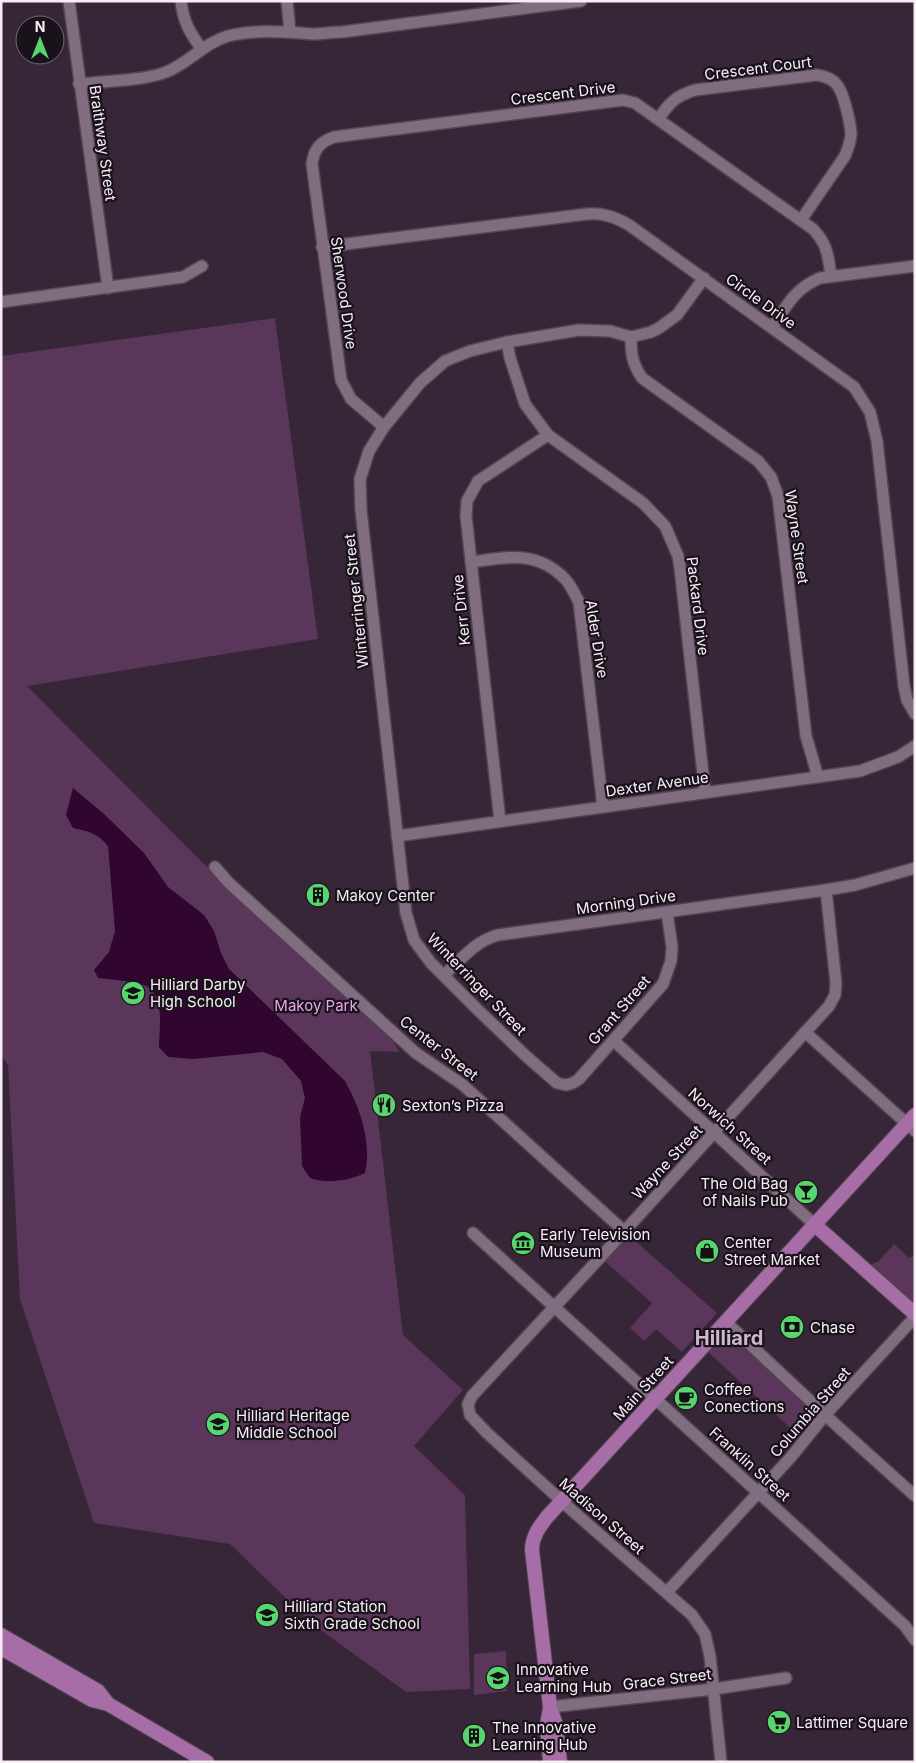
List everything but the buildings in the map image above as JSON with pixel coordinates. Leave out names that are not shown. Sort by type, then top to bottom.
[{"type":"main road","name":"Main Street","points":[[560,1762],[556,1725],[550,1707],[532,1545],[540,1526],[815,1225],[912,1123]]},
{"type":"main road","name":"Norwich Street","points":[[815,1225],[915,1316]]},
{"type":"main road","points":[[1,1635],[98,1691],[108,1704]]},
{"type":"main road","points":[[1,1648],[92,1700],[108,1704],[207,1762]]},
{"type":"main road","name":"Main Street","points":[[550,1707],[547,1725],[550,1762]]},
{"type":"street","name":"Braithway Street","points":[[69,1],[108,288]]},
{"type":"street","points":[[181,1],[183,17],[189,31],[201,48]]},
{"type":"street","points":[[287,1],[290,32]]},
{"type":"street","points":[[80,84],[146,77],[166,72],[214,41],[245,33],[290,32],[314,34],[342,32],[581,1]]},
{"type":"street","name":"Crescent Court","points":[[659,118],[669,104],[681,95],[695,90],[816,75],[828,77],[837,84],[842,94],[851,133],[850,145],[845,156],[801,220]]},
{"type":"street","name":"Crescent Drive","points":[[318,146],[325,140],[334,137],[623,100],[635,102],[801,220],[823,240],[828,254],[831,276]]},
{"type":"street","name":"Sherwood Drive","points":[[318,146],[312,164],[341,380],[351,399],[384,427]]},
{"type":"street","name":"Circle Drive","points":[[322,247],[602,213],[616,217],[629,225],[854,387],[870,412],[877,440],[904,686],[907,700],[915,714]]},
{"type":"street","points":[[1,302],[183,277],[202,266]]},
{"type":"street","points":[[772,327],[795,294],[806,284],[820,278],[915,266]]},
{"type":"street","points":[[630,337],[659,328],[677,315],[704,278]]},
{"type":"street","name":"Winterringer Street","points":[[566,1085],[557,1083],[550,1078],[431,963],[414,940],[406,913],[360,510],[360,479],[368,451],[384,427],[420,383],[446,361],[470,351],[507,342],[579,330],[610,331],[630,337]]},
{"type":"street","name":"Wayne Street","points":[[630,337],[631,354],[635,367],[642,378],[758,461],[771,477],[778,496],[806,736],[818,777]]},
{"type":"street","name":"Packard Drive","points":[[507,342],[510,358],[525,404],[548,435],[643,503],[665,526],[678,556],[680,568],[705,792]]},
{"type":"street","name":"Kerr Drive","points":[[500,821],[466,516],[468,501],[478,481],[548,435]]},
{"type":"street","name":"Alder Drive","points":[[471,562],[518,556],[545,563],[566,580],[580,602],[603,807]]},
{"type":"street","name":"Dexter Avenue","points":[[397,836],[860,771],[898,757],[915,746]]},
{"type":"street","name":"Center Street","points":[[215,867],[229,883],[416,1053],[463,1085],[624,1231]]},
{"type":"street","name":"Morning Drive","points":[[444,975],[476,944],[486,938],[507,933],[826,890],[855,885],[915,868]]},
{"type":"street","name":"Wayne Street","points":[[468,1404],[472,1396],[829,1006],[835,995],[836,983],[826,890]]},
{"type":"street","name":"Grant Street","points":[[566,1085],[579,1079],[663,984],[671,961],[672,947],[667,912]]},
{"type":"street","points":[[805,1032],[912,1123]]},
{"type":"street","name":"Norwich Street","points":[[614,1041],[815,1225]]},
{"type":"street","name":"Franklin Street","points":[[473,1233],[905,1626],[915,1640]]},
{"type":"street","name":"Columbia Street","points":[[667,1592],[791,1457],[825,1415],[915,1316]]},
{"type":"street","points":[[726,1322],[915,1496]]},
{"type":"street","name":"Madison Street","points":[[468,1404],[470,1415],[562,1501],[692,1615],[704,1634],[710,1656],[721,1762]]},
{"type":"street","name":"Grace Street","points":[[550,1707],[714,1689],[786,1678]]},
{"type":"green space","name":"Makoy Park","points":[[275,318],[318,639],[27,686],[200,860],[387,1031],[399,1052],[370,1051],[403,1335],[463,1390],[414,1446],[465,1495],[470,1689],[406,1692],[314,1625],[230,1544],[94,1523],[20,1299],[8,1065],[1,1055],[1,356]]},
{"type":"green space","points":[[624,1231],[717,1313],[682,1352],[656,1329],[644,1341],[630,1328],[652,1303],[600,1257]]},
{"type":"green space","points":[[894,1244],[909,1258],[915,1255],[915,1306],[905,1297],[906,1295],[871,1267]]},
{"type":"green space","points":[[724,1332],[731,1332],[738,1338],[738,1342],[819,1414],[800,1437],[706,1350]]},
{"type":"green space","points":[[506,1651],[507,1691],[474,1695],[474,1654]]},
{"type":"shaded area","points":[[73,788],[104,814],[144,853],[168,887],[204,915],[214,931],[221,953],[229,969],[345,1081],[360,1114],[366,1137],[367,1161],[365,1173],[338,1181],[323,1181],[310,1178],[302,1166],[300,1117],[305,1098],[301,1081],[282,1059],[263,1052],[194,1059],[168,1057],[159,1047],[160,1015],[157,999],[153,992],[145,985],[98,978],[94,970],[109,952],[115,931],[108,846],[93,834],[73,828],[66,815]]},
{"type":"place","name":"Makoy Center","points":[[318,895]]},
{"type":"place","name":"Hilliard Darby High School","points":[[133,993]]},
{"type":"place","name":"Sexton’s Pizza","points":[[384,1105]]},
{"type":"place","name":"The Old Bag of Nails Pub","points":[[806,1192]]},
{"type":"place","name":"Early Television Museum","points":[[523,1243]]},
{"type":"place","name":"Center Street Market","points":[[707,1251]]},
{"type":"place","name":"Chase","points":[[792,1327]]},
{"type":"place","name":"Coffee Conections","points":[[686,1398]]},
{"type":"place","name":"Hilliard Heritage Middle School","points":[[218,1424]]},
{"type":"place","name":"Hilliard Station Sixth Grade School","points":[[267,1615]]},
{"type":"place","name":"Innovative Learning Hub","points":[[498,1678]]},
{"type":"place","name":"Lattimer Square","points":[[779,1722]]},
{"type":"place","name":"The Innovative Learning Hub","points":[[474,1736]]},
{"type":"district","name":"Hilliard","points":[[729,1338]]}]
